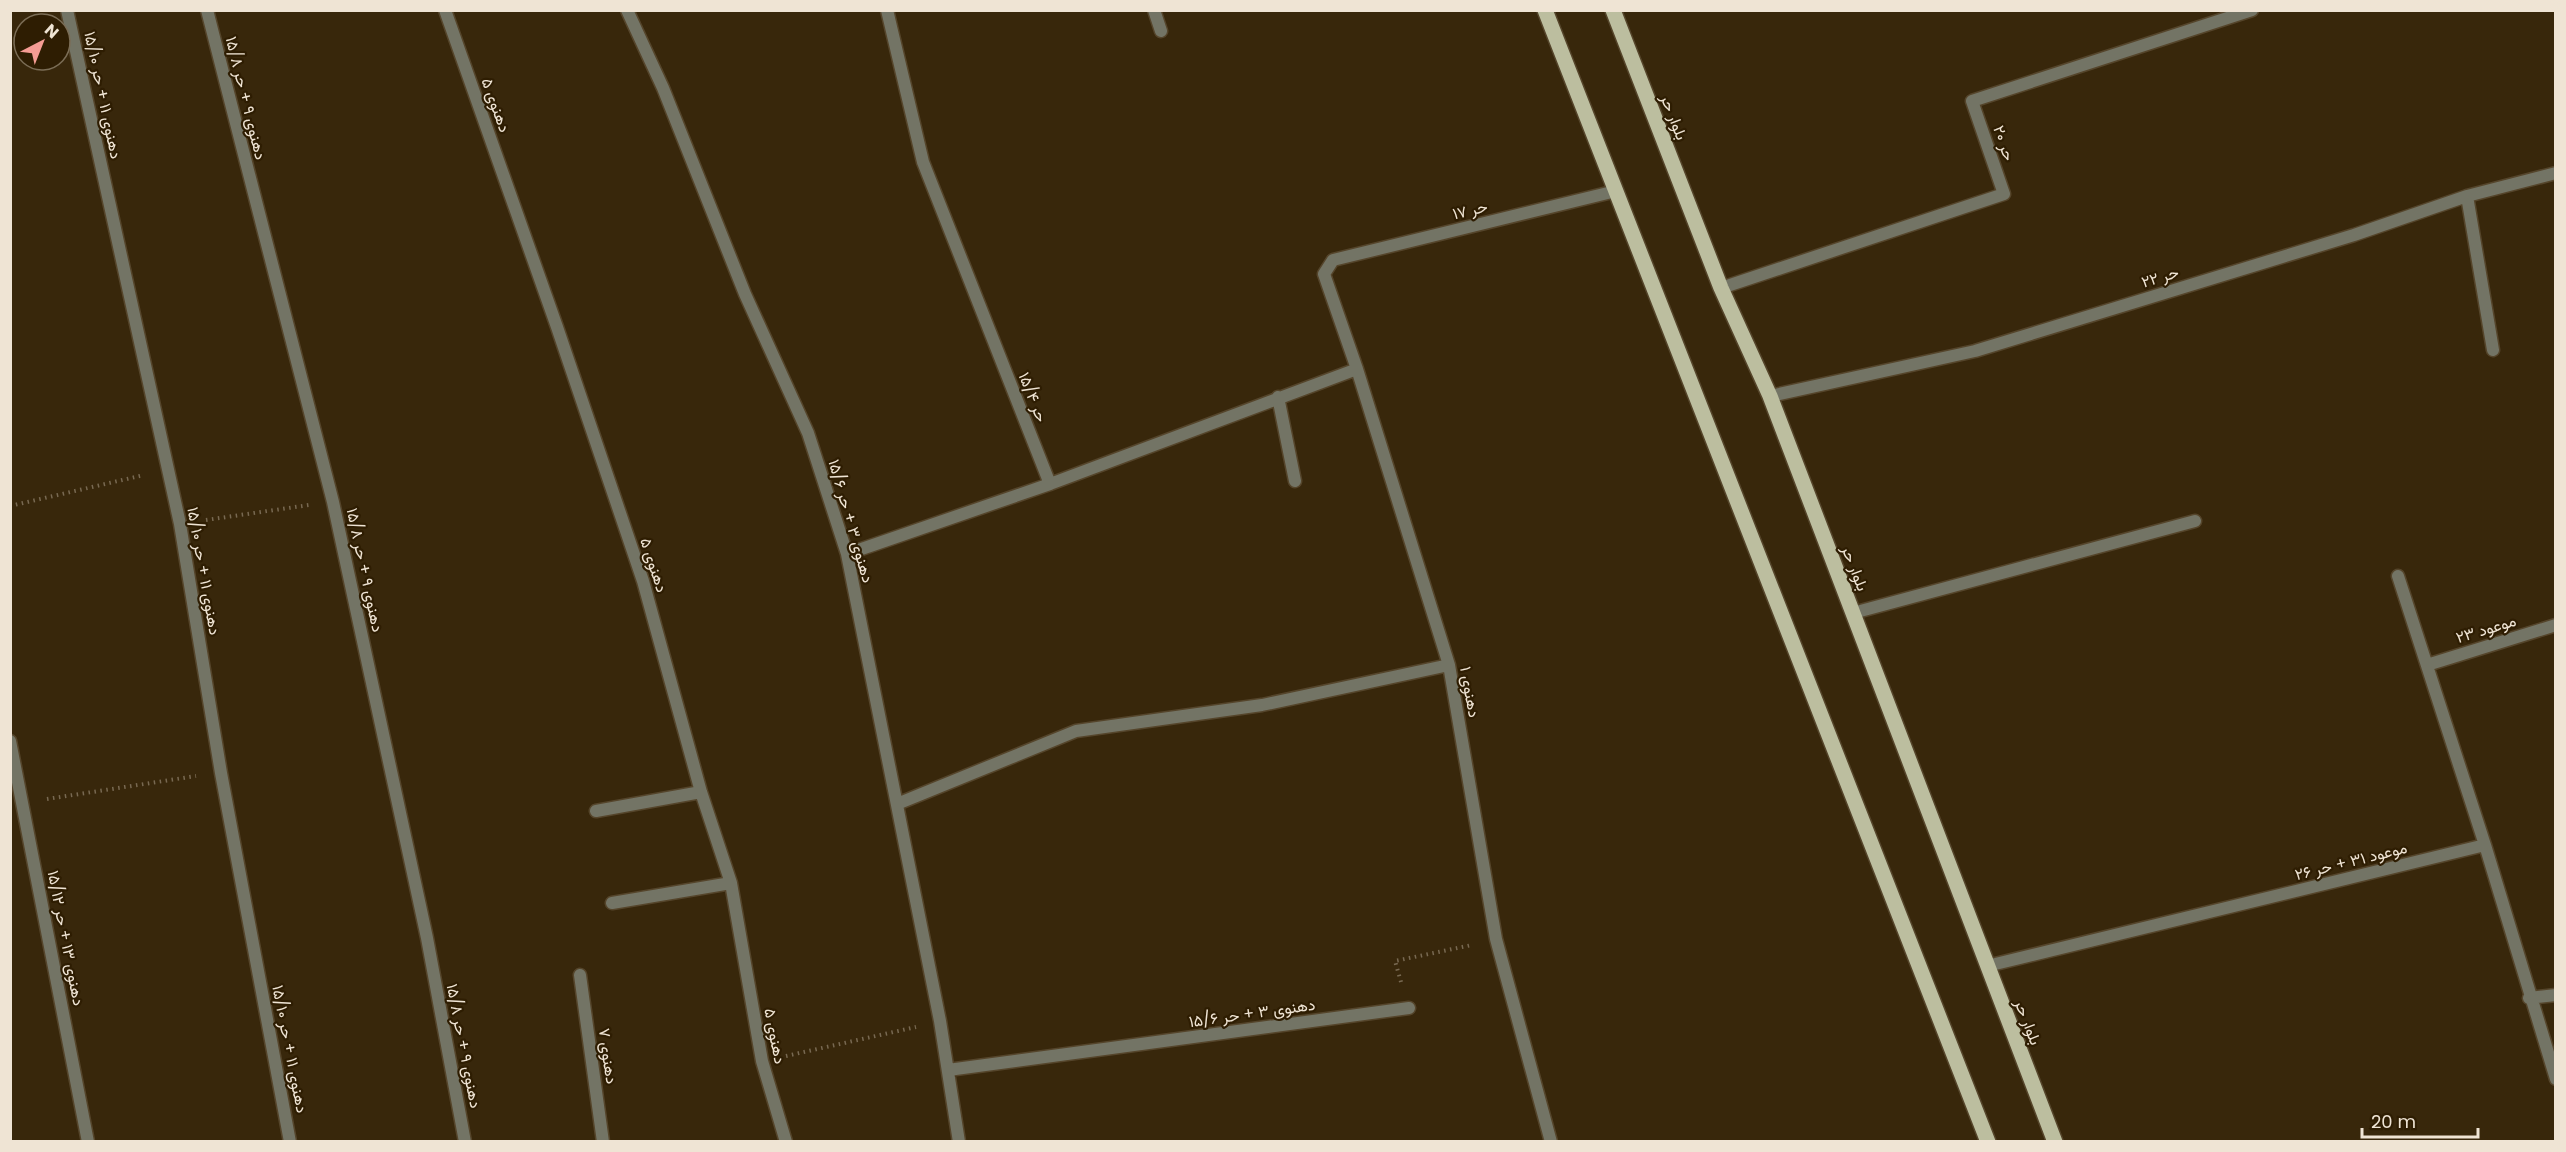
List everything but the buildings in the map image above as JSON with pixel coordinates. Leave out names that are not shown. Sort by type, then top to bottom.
[{"type":"main road","points":[[1545,10],[1988,1142]]},
{"type":"main road","name":"بلوار حر","points":[[1612,10],[1721,288],[1770,396],[2055,1142]]},
{"type":"street","name":"دهنوی ۱۱ + حر ۱۵/۱۰","points":[[67,10],[180,524],[221,773],[290,1142]]},
{"type":"street","name":"دهنوی ۹ + حر ۱۵/۸","points":[[207,10],[333,502],[427,938],[465,1142]]},
{"type":"street","name":"دهنوی ۵","points":[[445,10],[557,327],[643,581],[701,792],[731,883],[762,1061],[786,1142]]},
{"type":"street","name":"دهنوی ۳ + حر ۱۵/۶","points":[[627,10],[663,88],[744,294],[808,433],[847,554],[940,1021],[959,1142]]},
{"type":"street","name":"حر ۱۵/۴","points":[[887,10],[923,162],[1050,484]]},
{"type":"street","points":[[1154,10],[1161,31]]},
{"type":"street","name":"حر ۲۰","points":[[1721,288],[2004,194],[1972,101],[2252,10]]},
{"type":"street","name":"حر ۲۲","points":[[1770,396],[1975,351],[2354,235],[2467,195],[2556,173]]},
{"type":"street","name":"حر ۱۷","points":[[1333,260],[1616,191]]},
{"type":"street","points":[[2467,195],[2493,350]]},
{"type":"street","name":"دهنوی ۱","points":[[1333,260],[1324,274],[1357,369],[1449,665],[1496,939],[1551,1142]]},
{"type":"street","points":[[847,554],[1050,484],[1357,369]]},
{"type":"street","points":[[1278,397],[1295,481]]},
{"type":"street","points":[[1852,614],[2195,521]]},
{"type":"street","points":[[2398,576],[2485,845],[2529,998],[2556,1079]]},
{"type":"street","name":"موعود ۲۳","points":[[2427,665],[2556,625]]},
{"type":"street","points":[[897,804],[1076,731],[1262,705],[1449,665]]},
{"type":"street","name":"دهنوی ۱۳ + حر ۱۵/۱۲","points":[[10,741],[88,1142]]},
{"type":"street","points":[[596,811],[701,792]]},
{"type":"street","name":"موعود ۳۱ + حر ۲۶","points":[[1987,966],[2485,845]]},
{"type":"street","points":[[612,903],[731,883]]},
{"type":"street","name":"دهنوی ۷","points":[[580,975],[603,1142]]},
{"type":"street","points":[[2529,998],[2556,995]]},
{"type":"street","name":"دهنوی ۳ + حر ۱۵/۶","points":[[948,1070],[1409,1008]]},
{"type":"path","points":[[10,506],[168,469]]},
{"type":"path","points":[[180,524],[333,502]]},
{"type":"path","points":[[23,802],[221,773]]},
{"type":"path","points":[[1409,1008],[1395,962],[1496,939]]},
{"type":"path","points":[[762,1061],[940,1021]]}]
